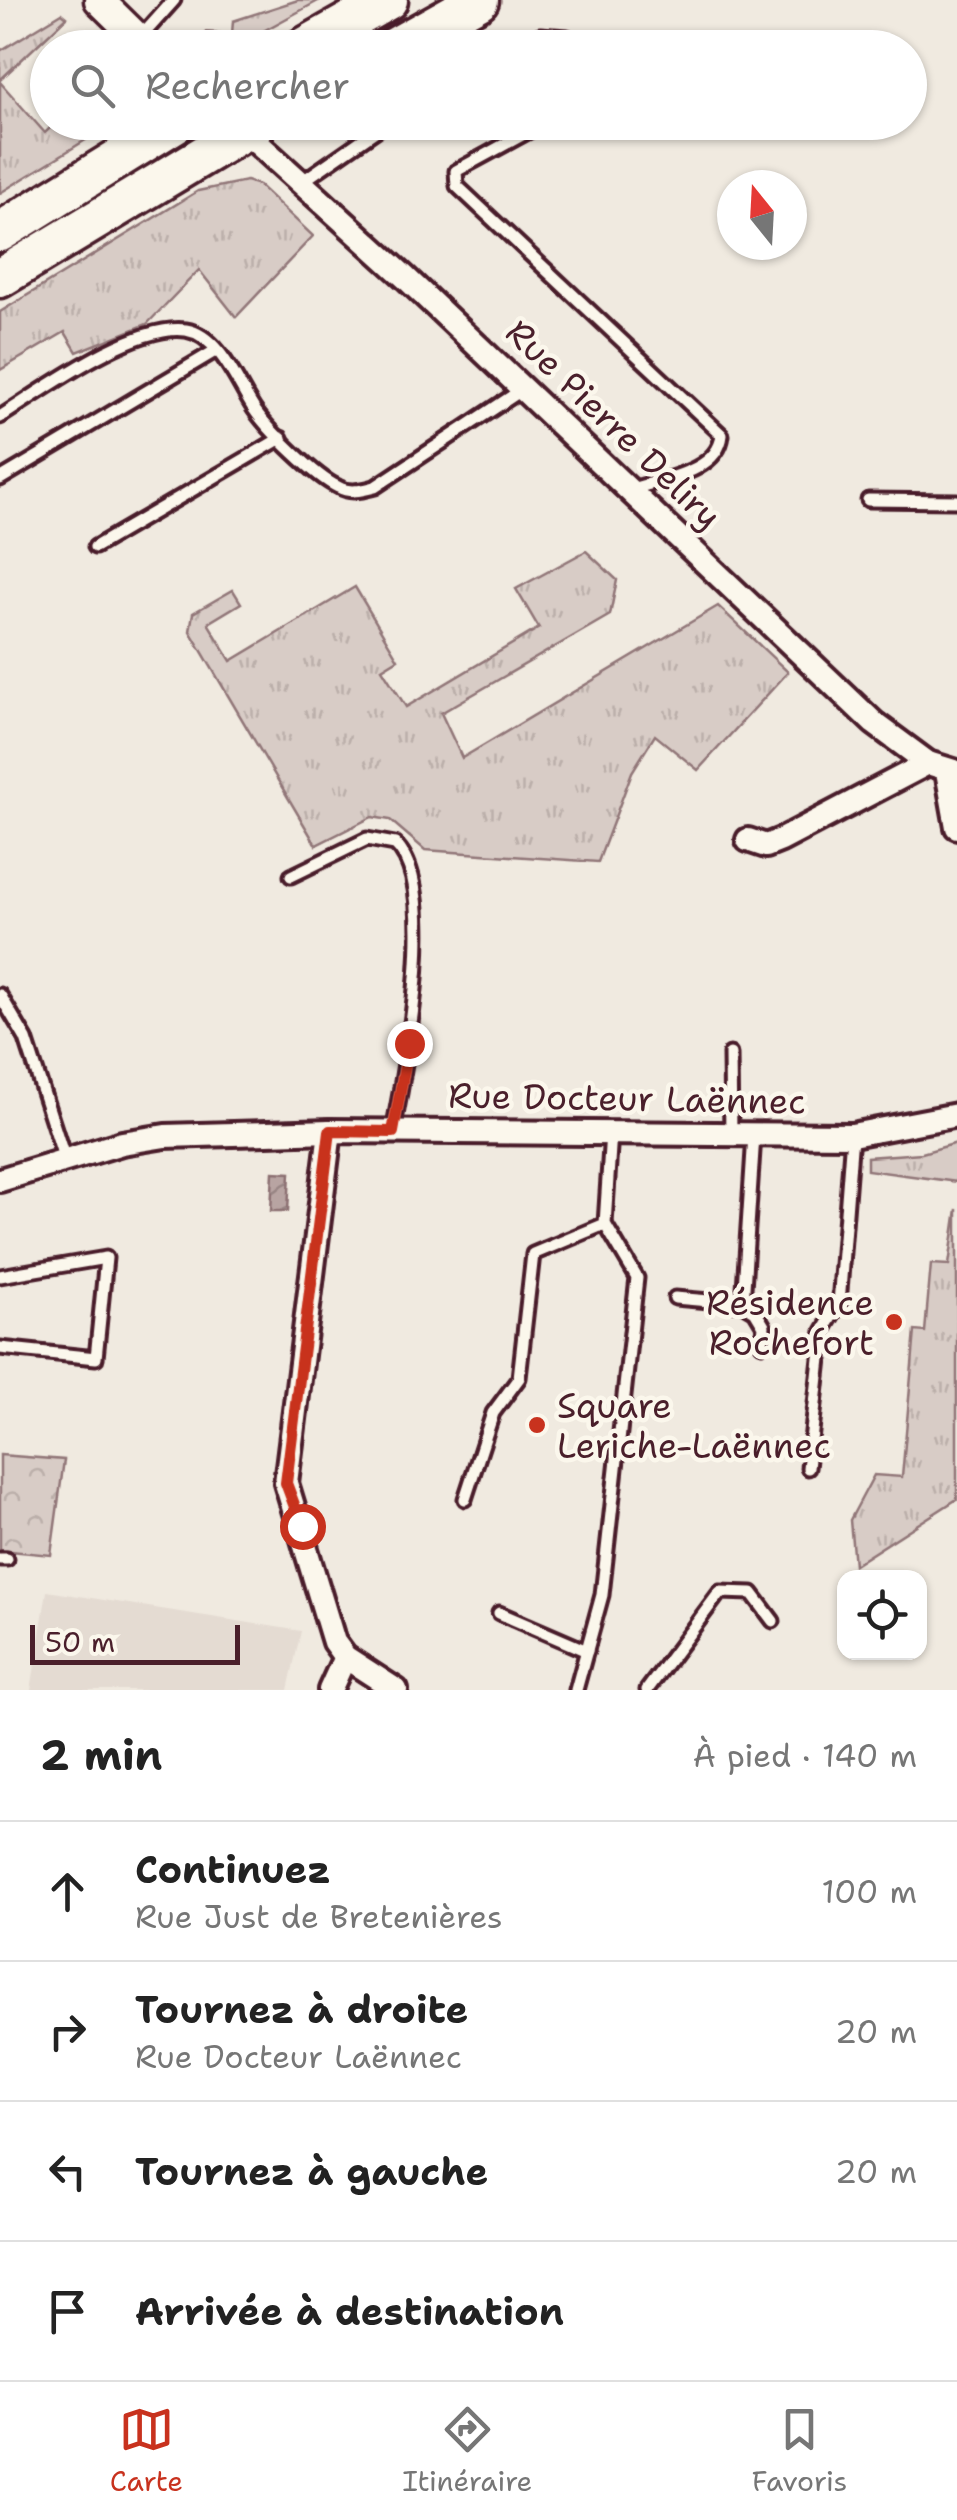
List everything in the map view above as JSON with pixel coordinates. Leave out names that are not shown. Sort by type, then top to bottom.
[{"type":"main road","points":[[335,30],[388,0]]},
{"type":"main road","points":[[425,30],[478,0]]},
{"type":"main road","points":[[0,232],[148,140]]},
{"type":"main road","points":[[0,278],[222,140]]},
{"type":"street","points":[[99,0],[130,30]]},
{"type":"street","name":"Rue Pierre Deliry","points":[[261,140],[836,688],[944,769]]},
{"type":"street","points":[[748,840],[766,846],[944,769],[957,827]]},
{"type":"street","name":"Rue Docteur Laënnec","points":[[0,1180],[165,1136],[330,1131],[852,1135],[957,1115]]},
{"type":"street","points":[[330,1131],[286,1483],[334,1642],[346,1657],[396,1690]]},
{"type":"street","points":[[330,1690],[346,1657]]},
{"type":"lane","points":[[152,30],[174,0]]},
{"type":"lane","points":[[303,181],[362,140]]},
{"type":"lane","points":[[514,140],[456,172],[456,186],[722,435],[720,450],[710,462],[630,490]]},
{"type":"lane","points":[[0,416],[83,366],[158,333],[190,330],[215,350],[256,412],[281,438],[338,487],[356,492],[375,487],[524,389]]},
{"type":"lane","points":[[0,479],[215,350]]},
{"type":"lane","points":[[95,547],[281,438]]},
{"type":"lane","points":[[868,500],[957,501]]},
{"type":"lane","points":[[291,876],[367,839],[395,844],[410,865],[416,916],[416,980],[393,1132]]},
{"type":"lane","points":[[0,995],[26,1039],[65,1160]]},
{"type":"lane","points":[[730,1054],[742,1135],[743,1304]]},
{"type":"lane","points":[[576,1690],[602,1595],[637,1278],[605,1224],[610,1132]]},
{"type":"lane","points":[[808,1468],[822,1331],[839,1304],[852,1135]]},
{"type":"lane","points":[[466,1499],[493,1413],[519,1378],[532,1254],[605,1224]]},
{"type":"lane","points":[[0,1276],[106,1258],[96,1358],[0,1348]]},
{"type":"lane","points":[[674,1298],[743,1304],[764,1326],[762,1344]]},
{"type":"lane","points":[[646,1690],[720,1592],[752,1593],[773,1621]]},
{"type":"lane","points":[[499,1613],[587,1651]]},
{"type":"shaded area","points":[[47,1591],[301,1631],[288,1690],[31,1690]]},
{"type":"green space","points":[[298,0],[320,0],[265,30],[232,30],[233,21]]},
{"type":"green space","points":[[62,13],[67,17],[53,30],[34,30]]},
{"type":"green space","points":[[30,33],[30,52],[0,80],[0,51]]},
{"type":"green space","points":[[0,82],[30,116],[30,140],[86,140],[0,193]]},
{"type":"green space","points":[[246,181],[259,185],[313,236],[236,317],[199,270],[147,324],[77,352],[65,332],[0,370],[0,312],[198,191]]},
{"type":"green space","points":[[586,551],[617,580],[610,615],[441,713],[462,758],[718,606],[788,672],[698,770],[655,735],[632,772],[598,862],[425,850],[390,820],[372,817],[316,845],[190,631],[193,613],[233,590],[241,603],[208,623],[231,661],[355,587],[398,659],[382,669],[406,707],[539,628],[516,589]]},
{"type":"green space","points":[[957,1143],[957,1182],[867,1170],[867,1157],[922,1153]]},
{"type":"green space","points":[[957,1209],[957,1499],[854,1565],[850,1520],[874,1475],[902,1477],[915,1331],[925,1332],[931,1264],[949,1265]]},
{"type":"green space","points":[[0,1455],[64,1460],[51,1555],[0,1550]]},
{"type":"water","points":[[273,1172],[290,1173],[288,1211],[271,1211]]},
{"type":"place","name":"Résidence Rochefort","points":[[894,1322]]},
{"type":"place","name":"Square Leriche-Laënnec","points":[[537,1425]]},
{"type":"route","points":[[302,1526],[286,1483],[330,1131],[393,1132],[409,1043]]}]
